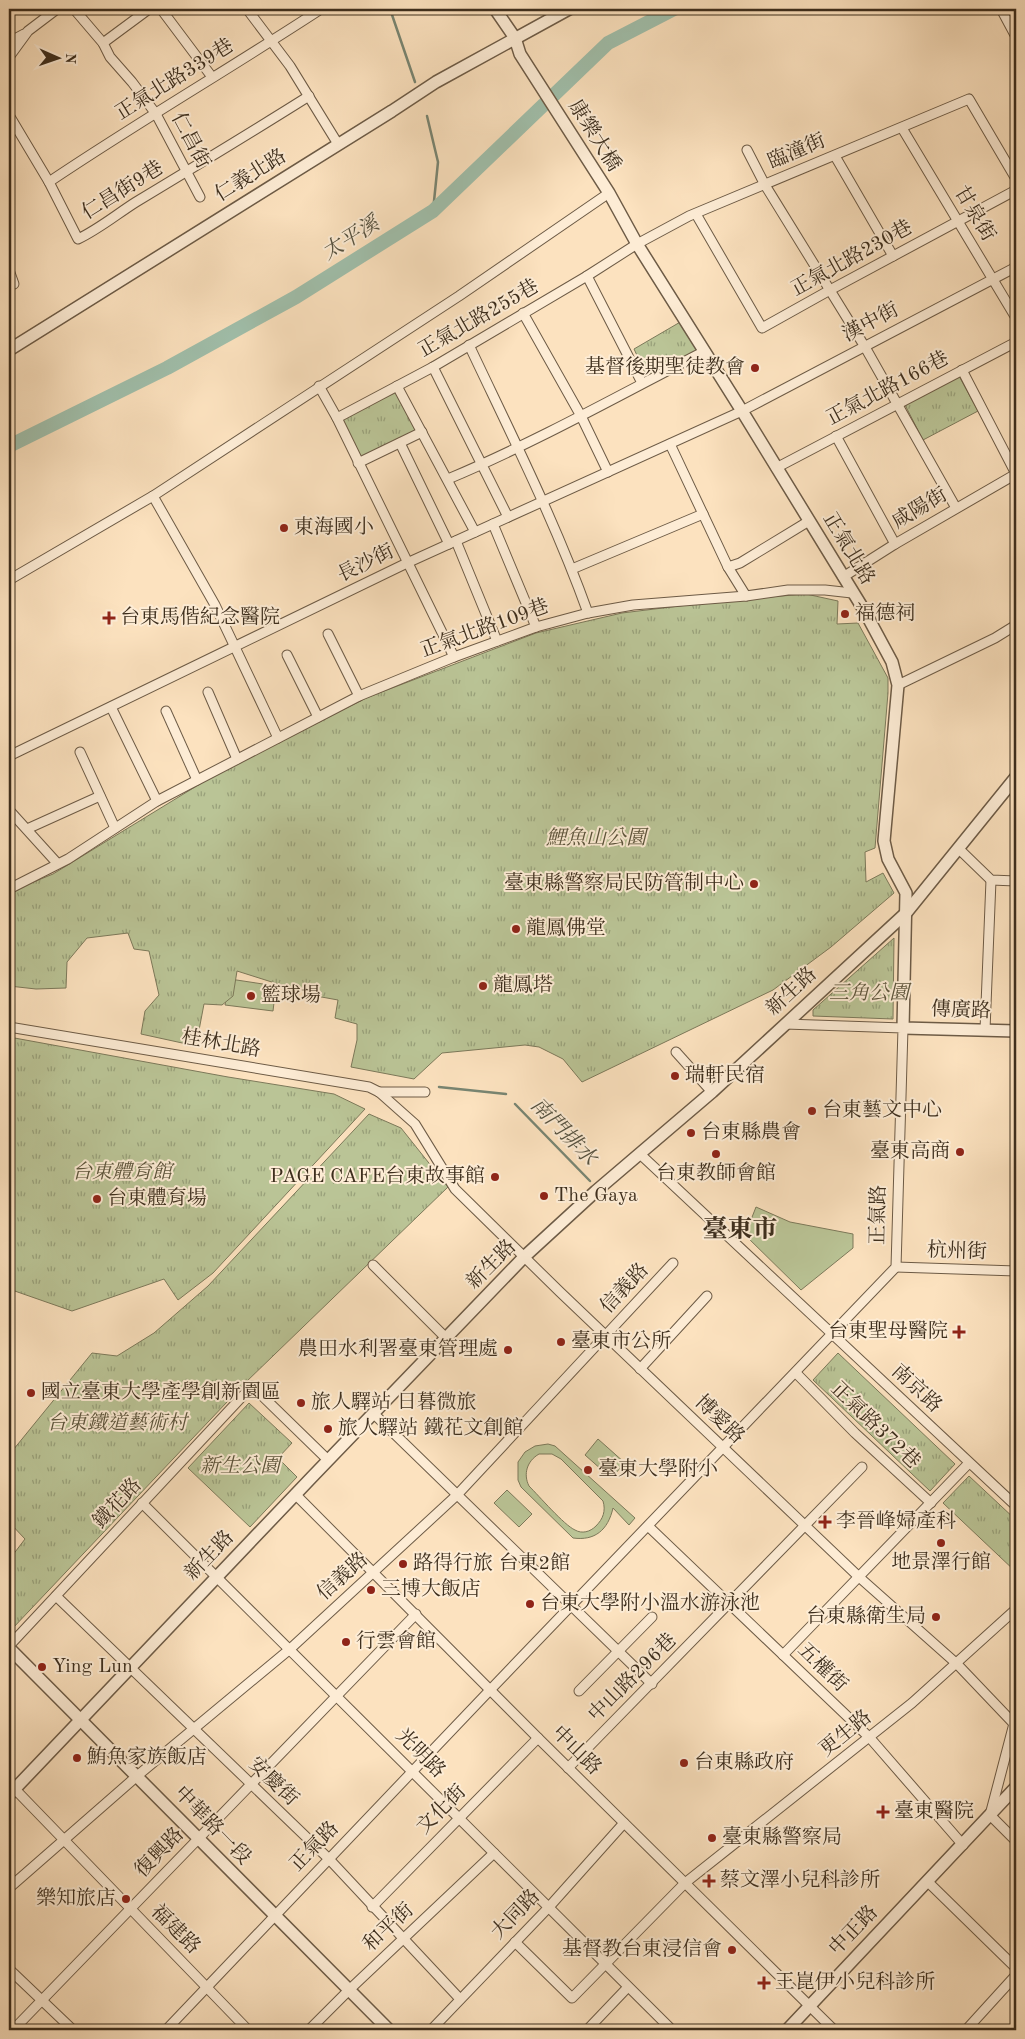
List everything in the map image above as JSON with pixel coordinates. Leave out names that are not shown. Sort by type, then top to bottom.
[{"type":"street","points":[[9,42],[28,31],[57,9]]},
{"type":"street","name":"仁昌街","points":[[74,9],[103,43],[110,57],[156,114],[200,197]]},
{"type":"street","points":[[103,43],[149,9]]},
{"type":"street","points":[[161,9],[212,77]]},
{"type":"street","points":[[247,9],[272,41],[338,144]]},
{"type":"street","name":"正氣北路339巷","points":[[49,182],[116,136],[156,114],[321,9]]},
{"type":"street","points":[[495,9],[515,38]]},
{"type":"street","name":"仁義北路","points":[[9,350],[436,82],[569,9]]},
{"type":"street","points":[[1001,9],[1016,37]]},
{"type":"street","points":[[9,58],[28,31]]},
{"type":"street","name":"康樂大橋","points":[[515,38],[520,54],[608,194],[635,241]]},
{"type":"street","name":"仁昌街9巷","points":[[49,182],[78,238],[90,233],[135,203],[187,173],[309,96]]},
{"type":"street","name":"臨潼街","points":[[635,241],[969,99],[1016,179]]},
{"type":"street","points":[[9,114],[49,182]]},
{"type":"street","name":"甘泉街","points":[[902,128],[1016,318]]},
{"type":"street","points":[[747,150],[765,185],[865,347],[956,508]]},
{"type":"street","points":[[835,156],[893,256]]},
{"type":"street","name":"正氣北路230巷","points":[[696,214],[762,328],[1016,190]]},
{"type":"street","points":[[9,580],[153,496],[459,296],[608,194]]},
{"type":"street","name":"正氣北路255巷","points":[[336,418],[433,367],[587,276],[635,241]]},
{"type":"street","name":"正氣北路","points":[[635,241],[864,610],[892,662],[898,685],[884,841],[888,858],[906,893],[906,913]]},
{"type":"street","name":"漢中街","points":[[742,411],[1016,267]]},
{"type":"street","points":[[9,270],[14,284]]},
{"type":"street","points":[[587,276],[642,383]]},
{"type":"street","points":[[523,313],[581,416],[608,472]]},
{"type":"street","name":"正氣北路166巷","points":[[776,468],[1016,342]]},
{"type":"street","points":[[469,345],[543,501],[572,569],[588,614]]},
{"type":"street","points":[[448,479],[517,448],[705,351]]},
{"type":"street","points":[[433,367],[508,517]]},
{"type":"street","points":[[962,370],[1016,474]]},
{"type":"street","points":[[319,386],[454,657]]},
{"type":"street","points":[[398,386],[475,532]]},
{"type":"street","name":"長沙街","points":[[9,756],[406,563],[742,411]]},
{"type":"street","points":[[358,463],[422,432]]},
{"type":"street","points":[[836,436],[895,544]]},
{"type":"street","points":[[400,443],[423,491],[453,542],[497,641]]},
{"type":"street","points":[[670,444],[728,567],[746,596]]},
{"type":"street","name":"咸陽街","points":[[843,578],[895,544],[1016,474]]},
{"type":"street","points":[[153,496],[189,557],[236,646],[278,738]]},
{"type":"street","points":[[572,569],[703,514]]},
{"type":"street","points":[[728,567],[740,563],[809,521]]},
{"type":"street","points":[[493,524],[536,627]]},
{"type":"street","name":"正氣北路109巷","points":[[9,889],[68,859],[157,801],[359,696],[454,657],[536,627],[633,605],[746,596],[788,590],[825,590],[852,593]]},
{"type":"street","points":[[898,685],[995,638],[1016,625]]},
{"type":"street","points":[[328,634],[359,696]]},
{"type":"street","points":[[287,655],[318,717]]},
{"type":"street","points":[[208,692],[238,759]]},
{"type":"street","points":[[111,707],[157,801]]},
{"type":"street","points":[[166,711],[197,780]]},
{"type":"street","points":[[80,752],[115,828]]},
{"type":"street","name":"新生路","points":[[10,1789],[80,1720],[524,1257],[712,1092],[906,913],[1016,777]]},
{"type":"street","points":[[27,829],[100,796]]},
{"type":"street","points":[[9,810],[57,863]]},
{"type":"street","points":[[959,849],[991,880],[1016,881]]},
{"type":"street","points":[[985,1030],[991,880]]},
{"type":"street","name":"正氣路","points":[[166,2030],[896,1267],[906,913]]},
{"type":"street","name":"傳廣路","points":[[786,1024],[1016,1031]]},
{"type":"street","name":"桂林北路","points":[[9,1028],[369,1087],[379,1092],[415,1124]]},
{"type":"street","points":[[676,1052],[712,1092]]},
{"type":"street","points":[[379,1092],[425,1092]]},
{"type":"street","name":"博愛路","points":[[415,1124],[455,1189],[723,1448],[859,1577],[957,1664],[1016,1722]]},
{"type":"street","name":"南京路","points":[[640,1154],[1016,1506]]},
{"type":"street","name":"信義路","points":[[9,1888],[137,1776],[290,1650],[457,1495],[673,1263]]},
{"type":"street","points":[[373,1265],[446,1338]]},
{"type":"street","name":"杭州街","points":[[896,1267],[1016,1271]]},
{"type":"street","points":[[640,1369],[707,1296]]},
{"type":"street","name":"正氣路372巷","points":[[796,1373],[855,1433],[931,1503]]},
{"type":"street","name":"鐵花路","points":[[9,1647],[252,1386],[328,1460]]},
{"type":"street","points":[[373,1413],[652,1684]]},
{"type":"street","points":[[783,1655],[970,1463]]},
{"type":"street","name":"中山路296巷","points":[[568,1768],[862,1467]]},
{"type":"street","name":"中山路","points":[[296,1494],[568,1768],[834,2030]]},
{"type":"street","name":"光明路","points":[[142,1503],[672,2030]]},
{"type":"street","name":"五權街","points":[[648,1526],[870,1738],[963,1845]]},
{"type":"street","name":"安慶街","points":[[56,1596],[329,1859],[460,1999]]},
{"type":"street","name":"更生路","points":[[515,1942],[572,1998],[685,1884],[870,1738],[957,1664],[1016,1609]]},
{"type":"street","name":"復興路","points":[[13,2030],[416,1614]]},
{"type":"street","points":[[579,1691],[652,1617]]},
{"type":"street","name":"中華路一段","points":[[9,1647],[389,2030]]},
{"type":"street","name":"中正路","points":[[990,1815],[1016,1722]]},
{"type":"street","name":"文化街","points":[[372,1907],[538,1738]]},
{"type":"street","name":"中正路","points":[[787,2030],[1016,1787]]},
{"type":"street","name":"福建路","points":[[10,1789],[65,1839],[130,1910],[248,2030]]},
{"type":"street","points":[[990,1815],[1016,1841]]},
{"type":"street","name":"大同路","points":[[431,2030],[549,1907],[624,1823]]},
{"type":"street","name":"和平街","points":[[310,2030],[349,1990],[494,1853]]},
{"type":"street","points":[[928,1882],[1016,1968]]},
{"type":"street","points":[[9,1969],[73,2030]]},
{"type":"street","points":[[966,2030],[1016,1975]]},
{"type":"street","points":[[587,2030],[628,1987]]},
{"type":"green space","points":[[682,321],[698,351],[648,379],[634,349]]},
{"type":"green space","points":[[959,376],[978,411],[923,440],[905,405]]},
{"type":"green space","points":[[397,392],[416,432],[362,459],[342,419]]},
{"type":"green space","name":"鯉魚山公園","points":[[806,594],[838,601],[837,624],[858,623],[888,678],[875,848],[865,852],[866,882],[883,873],[894,893],[831,947],[773,990],[582,1082],[563,1059],[539,1047],[525,1045],[442,1053],[414,1079],[351,1067],[357,1040],[357,1024],[335,1018],[338,1000],[316,996],[237,971],[233,996],[222,1005],[204,1004],[196,1046],[141,1034],[145,1011],[159,995],[149,951],[134,949],[128,933],[87,938],[67,962],[66,988],[36,989],[9,986],[9,892],[53,874],[208,779],[366,698],[536,633],[622,613],[720,601]]},
{"type":"green space","name":"三角公園","points":[[894,938],[893,1019],[813,1016],[813,1010]]},
{"type":"green space","name":"籃球場","points":[[230,979],[276,986],[273,1011],[225,1005]]},
{"type":"green space","name":"台東體育館","points":[[9,1037],[228,1077],[334,1094],[365,1109],[213,1273],[178,1300],[164,1279],[72,1311],[9,1289]]},
{"type":"green space","name":"台東鐵道藝術村","points":[[369,1114],[401,1128],[448,1187],[245,1383],[12,1629],[9,1626],[9,1560],[25,1539],[9,1522],[9,1455],[92,1353],[117,1356],[154,1333],[208,1286]]},
{"type":"green space","points":[[756,1207],[790,1222],[853,1234],[853,1248],[801,1290],[745,1235]]},
{"type":"green space","points":[[838,1353],[955,1464],[930,1491],[813,1380]]},
{"type":"green space","name":"新生公園","points":[[249,1403],[292,1443],[278,1458],[297,1477],[250,1527],[188,1468]]},
{"type":"green space","points":[[598,1439],[625,1463],[611,1478],[585,1455]]},
{"type":"green space","points":[[548,1444],[555,1446],[635,1518],[629,1525],[613,1508],[604,1528],[594,1536],[573,1538],[521,1487],[518,1480],[518,1462],[525,1452],[535,1446]],"holes":[[[539,1454],[552,1454],[561,1459],[603,1501],[604,1511],[602,1518],[591,1530],[580,1532],[570,1527],[529,1486],[526,1477],[529,1464]]]},
{"type":"green space","points":[[969,1476],[1016,1520],[1016,1572],[943,1503]]},
{"type":"green space","points":[[507,1490],[532,1514],[519,1527],[494,1503]]},
{"type":"waterway","points":[[390,9],[415,82]]},
{"type":"waterway","name":"太平溪","points":[[9,446],[167,368],[296,297],[433,211],[608,43],[674,9]]},
{"type":"waterway","points":[[427,116],[438,162],[433,211]]},
{"type":"waterway","name":"南門排水","points":[[439,1087],[506,1094]]},
{"type":"waterway","name":"南門排水","points":[[515,1104],[590,1181]]},
{"type":"place","name":"基督後期聖徒教會","points":[[755,368]]},
{"type":"place","name":"東海國小","points":[[284,528]]},
{"type":"place","name":"福德祠","points":[[845,614]]},
{"type":"place","name":"台東馬偕紀念醫院","points":[[109,618]]},
{"type":"place","name":"臺東縣警察局民防管制中心","points":[[754,884]]},
{"type":"place","name":"龍鳳佛堂","points":[[516,929]]},
{"type":"place","name":"龍鳳塔","points":[[483,986]]},
{"type":"place","name":"籃球場","points":[[251,996]]},
{"type":"place","name":"瑞軒民宿","points":[[675,1076]]},
{"type":"place","name":"台東藝文中心","points":[[812,1111]]},
{"type":"place","name":"台東縣農會","points":[[691,1133]]},
{"type":"place","name":"臺東高商","points":[[960,1152]]},
{"type":"place","name":"台東教師會館","points":[[716,1154]]},
{"type":"place","name":"PAGE CAFE台東故事館","points":[[495,1177]]},
{"type":"place","name":"The Gaya","points":[[544,1196]]},
{"type":"place","name":"台東體育場","points":[[97,1199]]},
{"type":"place","name":"台東聖母醫院","points":[[959,1332]]},
{"type":"place","name":"臺東市公所","points":[[561,1342]]},
{"type":"place","name":"農田水利署臺東管理處","points":[[508,1350]]},
{"type":"place","name":"國立臺東大學產學創新園區","points":[[31,1393]]},
{"type":"place","name":"旅人驛站 日暮微旅","points":[[301,1403]]},
{"type":"place","name":"旅人驛站 鐵花文創館","points":[[328,1429]]},
{"type":"place","name":"臺東大學附小","points":[[588,1470]]},
{"type":"place","name":"李晉峰婦產科","points":[[825,1522]]},
{"type":"place","name":"地景澤行館","points":[[941,1543]]},
{"type":"place","name":"路得行旅 台東2館","points":[[403,1564]]},
{"type":"place","name":"三博大飯店","points":[[371,1590]]},
{"type":"place","name":"台東大學附小溫水游泳池","points":[[530,1604]]},
{"type":"place","name":"台東縣衛生局","points":[[936,1617]]},
{"type":"place","name":"行雲會館","points":[[346,1642]]},
{"type":"place","name":"Ying Lun","points":[[42,1667]]},
{"type":"place","name":"鮪魚家族飯店","points":[[77,1758]]},
{"type":"place","name":"台東縣政府","points":[[684,1763]]},
{"type":"place","name":"臺東醫院","points":[[883,1812]]},
{"type":"place","name":"臺東縣警察局","points":[[712,1838]]},
{"type":"place","name":"蔡文澤小兒科診所","points":[[709,1881]]},
{"type":"place","name":"樂知旅店","points":[[126,1899]]},
{"type":"place","name":"基督教台東浸信會","points":[[732,1950]]},
{"type":"place","name":"王崑伊小兒科診所","points":[[764,1983]]},
{"type":"district","name":"臺東市","points":[[740,1230]]}]
